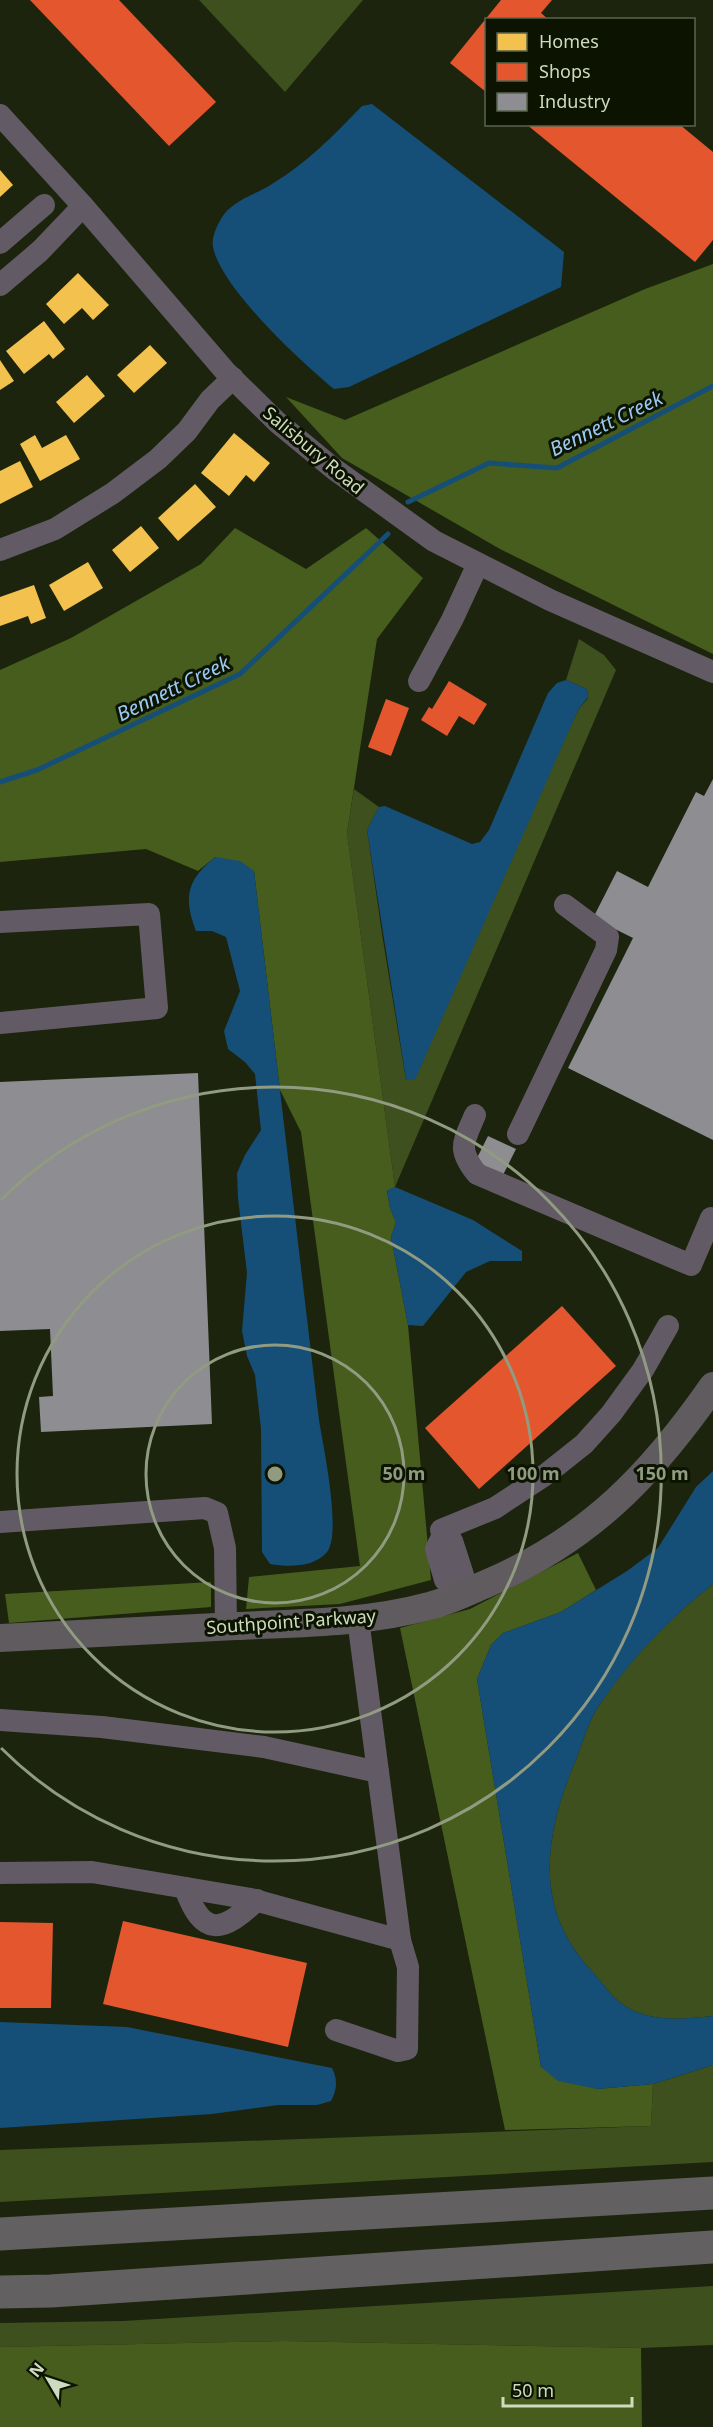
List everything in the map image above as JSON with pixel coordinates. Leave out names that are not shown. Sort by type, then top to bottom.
[{"type":"highway","points":[[0,2234],[713,2193]]},
{"type":"highway","points":[[0,2292],[51,2291],[713,2247]]},
{"type":"main road","name":"Southpoint Parkway","points":[[0,1638],[358,1619],[430,1606],[457,1590],[537,1559],[590,1525],[658,1460],[713,1386]]},
{"type":"street","name":"Salisbury Road","points":[[0,115],[233,378],[277,422],[333,469],[434,541],[629,637],[713,672]]},
{"type":"street","points":[[28,261],[3,241],[44,205]]},
{"type":"street","points":[[0,285],[28,261],[83,206]]},
{"type":"street","points":[[0,550],[55,529],[113,493],[158,459],[187,431],[210,400],[233,378]]},
{"type":"street","points":[[419,681],[452,620],[478,564]]},
{"type":"street","points":[[519,1134],[606,950],[609,937],[565,906]]},
{"type":"street","points":[[0,922],[149,914],[157,1008],[0,1023]]},
{"type":"street","points":[[475,1115],[462,1144],[465,1160],[477,1174],[691,1265],[711,1218]]},
{"type":"street","points":[[457,1590],[463,1575],[452,1542],[443,1535],[441,1530],[495,1508],[544,1475],[584,1444],[611,1414],[643,1370],[668,1326]]},
{"type":"street","points":[[0,1522],[205,1508],[217,1513],[225,1548],[226,1627]]},
{"type":"street","points":[[336,2030],[398,2051],[407,2049],[408,1967],[400,1940],[358,1619]]},
{"type":"street","points":[[0,1720],[102,1727],[264,1748],[378,1772]]},
{"type":"street","points":[[0,1873],[92,1872],[257,1900],[400,1940]]},
{"type":"street","points":[[185,1888],[192,1908],[199,1918],[217,1925],[237,1919],[257,1900]]},
{"type":"green space","points":[[199,0],[363,0],[285,92]]},
{"type":"green space","points":[[713,264],[713,654],[500,549],[342,458],[286,397],[345,420],[645,289]]},
{"type":"green space","points":[[235,528],[306,569],[366,528],[423,578],[377,639],[347,833],[395,1187],[387,1191],[390,1208],[396,1222],[391,1237],[408,1325],[431,1580],[340,1604],[246,1609],[249,1577],[360,1566],[301,1132],[280,1090],[254,871],[215,857],[198,871],[146,849],[0,862],[0,670],[71,638],[201,564]]},
{"type":"green space","points":[[579,639],[604,655],[616,670],[395,1187],[347,833],[354,789],[379,807],[367,830],[406,1080],[578,710],[588,698],[587,689],[566,680]]},
{"type":"green space","points":[[578,1553],[596,1590],[561,1612],[503,1633],[491,1645],[477,1679],[541,2067],[597,2089],[653,2084],[651,2126],[505,2130],[400,1628],[470,1609]]},
{"type":"green space","points":[[211,1582],[211,1607],[9,1623],[5,1594]]},
{"type":"green space","points":[[713,1584],[713,2016],[679,2019],[657,2017],[635,2011],[620,2003],[571,1945],[559,1919],[552,1893],[550,1866],[552,1839],[566,1784],[598,1707],[623,1672],[651,1641]]},
{"type":"green space","points":[[713,2065],[713,2162],[0,2202],[0,2150],[651,2126],[653,2084]]},
{"type":"green space","points":[[713,2286],[713,2345],[641,2348],[284,2341],[0,2347],[0,2323],[123,2321]]},
{"type":"green space","points":[[284,2341],[641,2348],[642,2427],[0,2427],[0,2347]]},
{"type":"water","points":[[372,104],[564,252],[561,287],[349,387],[334,389],[283,343],[246,303],[219,264],[213,247],[213,238],[220,220],[230,208],[297,167],[362,106]]},
{"type":"water","points":[[566,680],[587,689],[588,697],[578,710],[415,1080],[406,1079],[367,830],[379,807],[385,806],[472,844],[480,842],[489,830],[548,693],[557,683]]},
{"type":"water","points":[[215,857],[240,861],[254,871],[319,1420],[332,1509],[333,1527],[327,1552],[308,1564],[285,1566],[270,1564],[262,1552],[261,1429],[255,1375],[247,1356],[242,1331],[247,1273],[237,1173],[261,1130],[255,1074],[245,1062],[228,1049],[224,1031],[240,991],[226,937],[212,931],[196,931],[189,899],[190,890],[198,873]]},
{"type":"water","points":[[395,1187],[473,1220],[522,1251],[522,1261],[490,1261],[466,1272],[423,1326],[408,1325],[391,1237],[396,1222],[390,1208],[387,1190]]},
{"type":"water","points":[[713,1471],[713,1584],[651,1641],[624,1672],[595,1713],[566,1784],[552,1839],[550,1866],[552,1893],[559,1919],[571,1945],[590,1969],[616,1999],[635,2011],[668,2018],[713,2016],[713,2065],[653,2084],[597,2089],[558,2081],[541,2067],[477,1679],[491,1645],[503,1633],[561,1612],[627,1571],[658,1548],[696,1487]]},
{"type":"water","points":[[0,2022],[127,2027],[332,2068],[336,2089],[331,2101],[317,2105],[278,2105],[212,2114],[0,2128]]},
{"type":"building: Homes","points":[[0,170],[13,185],[0,197]]},
{"type":"building: Homes","points":[[78,273],[109,305],[93,320],[82,308],[64,324],[46,304]]},
{"type":"building: Homes","points":[[44,321],[65,349],[53,359],[49,354],[24,374],[6,351]]},
{"type":"building: Homes","points":[[150,345],[167,363],[134,393],[117,375]]},
{"type":"building: Homes","points":[[0,360],[14,381],[0,390]]},
{"type":"building: Homes","points":[[87,375],[105,396],[74,423],[56,402]]},
{"type":"building: Homes","points":[[234,433],[270,463],[254,482],[246,475],[229,496],[201,473]]},
{"type":"building: Homes","points":[[35,435],[42,448],[66,435],[80,459],[40,481],[20,444]]},
{"type":"building: Homes","points":[[20,461],[33,487],[0,504],[0,471]]},
{"type":"building: Homes","points":[[195,484],[216,507],[178,541],[158,518]]},
{"type":"building: Homes","points":[[141,526],[159,548],[130,572],[112,550]]},
{"type":"building: Homes","points":[[88,562],[103,588],[64,611],[49,585]]},
{"type":"building: Homes","points":[[34,585],[46,618],[31,624],[28,616],[0,626],[0,597]]},
{"type":"building: Shops","points":[[30,0],[119,0],[216,102],[169,146]]},
{"type":"building: Shops","points":[[501,0],[552,0],[541,13],[547,18],[486,18]]},
{"type":"building: Shops","points":[[485,20],[485,91],[450,63]]},
{"type":"building: Shops","points":[[528,126],[681,126],[713,152],[713,240],[695,262]]},
{"type":"building: Shops","points":[[449,681],[487,704],[474,725],[459,716],[447,736],[421,720],[429,707],[432,709]]},
{"type":"building: Shops","points":[[386,699],[409,708],[391,756],[368,747]]},
{"type":"building: Shops","points":[[562,1306],[616,1366],[479,1489],[425,1428]]},
{"type":"building: Shops","points":[[123,1921],[307,1963],[288,2047],[103,2004]]},
{"type":"building: Shops","points":[[0,1922],[53,1923],[51,2008],[0,2008]]},
{"type":"building: Industry","points":[[713,779],[713,1140],[568,1068],[633,938],[593,918],[617,871],[648,887],[696,792],[704,796]]},
{"type":"building: Industry","points":[[198,1073],[212,1424],[41,1432],[39,1397],[53,1396],[50,1329],[0,1331],[0,1082]]},
{"type":"building: Industry","points":[[488,1136],[516,1149],[502,1177],[474,1164]]},
{"type":"waterway","name":"Bennett Creek","points":[[408,502],[489,463],[557,468],[713,386]]},
{"type":"waterway","name":"Bennett Creek","points":[[0,782],[37,770],[240,674],[388,534]]}]
